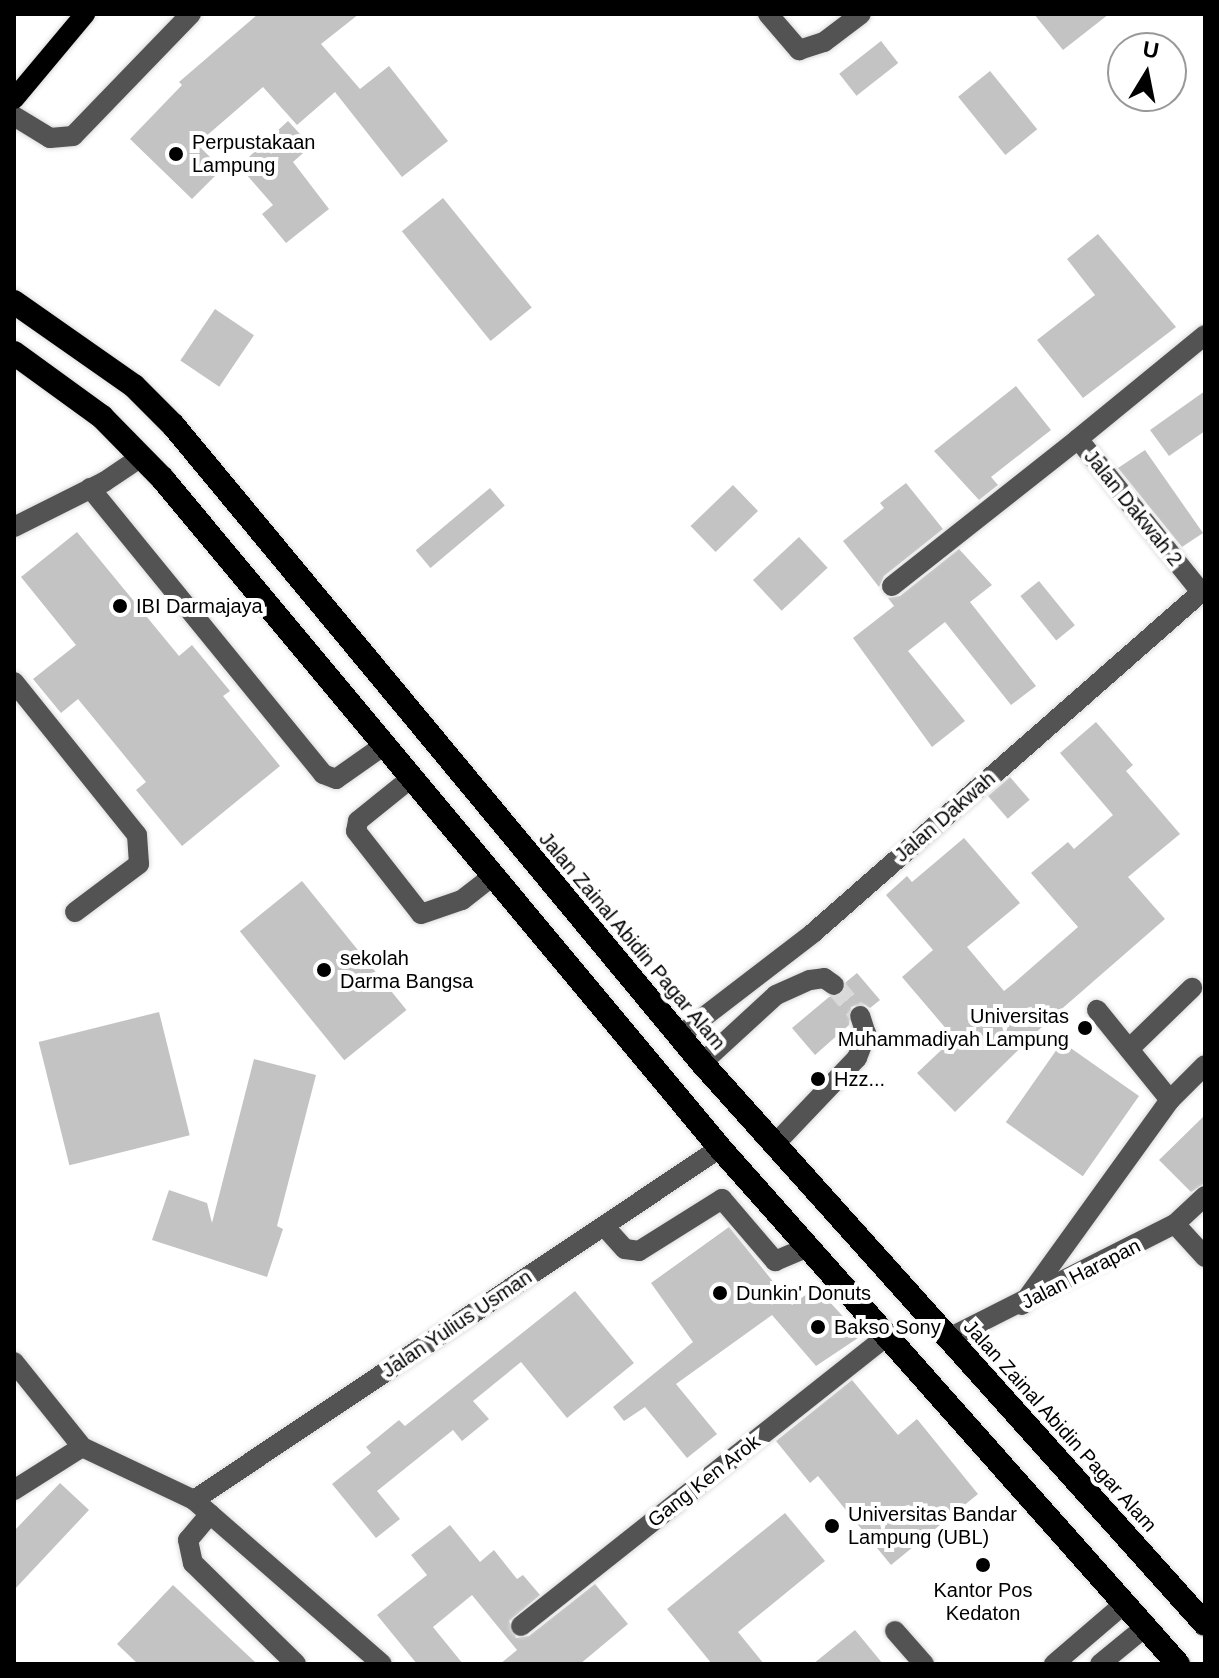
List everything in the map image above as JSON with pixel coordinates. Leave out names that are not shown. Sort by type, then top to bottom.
[{"type":"highway","name":"Jalan Zainal Abidin Pagar Alam","points":[[14,302],[134,386],[173,425],[702,1063],[1205,1624]]},
{"type":"highway","points":[[14,353],[102,417],[141,457],[490,878],[720,1148],[1178,1664]]},
{"type":"highway","points":[[396,762],[431,736]]},
{"type":"main road","points":[[14,99],[85,14]]},
{"type":"street","points":[[14,116],[50,138],[73,136],[191,14]]},
{"type":"street","points":[[768,14],[799,50],[824,42],[861,14]]},
{"type":"street","name":"Jalan Dakwah 2","points":[[1203,591],[1078,439],[1205,335]]},
{"type":"street","points":[[892,586],[1078,439]]},
{"type":"street","points":[[14,527],[90,488],[141,457]]},
{"type":"street","points":[[90,488],[323,774],[336,779],[396,762]]},
{"type":"street","name":"Jalan Dakwah","points":[[679,1036],[813,933],[1203,591]]},
{"type":"street","points":[[14,682],[137,835],[139,864],[75,912]]},
{"type":"street","points":[[396,762],[358,821],[356,831],[421,914],[462,900],[490,878]]},
{"type":"street","points":[[702,1063],[776,995],[810,980],[824,978],[834,985]]},
{"type":"street","points":[[1129,1049],[1192,988]]},
{"type":"street","points":[[1097,1010],[1170,1100]]},
{"type":"street","points":[[775,1144],[857,1058],[866,1034],[860,1016]]},
{"type":"street","points":[[1022,1305],[1170,1100],[1205,1065]]},
{"type":"street","name":"Jalan Yulius Usman","points":[[194,1500],[720,1148]]},
{"type":"street","name":"Jalan Harapan","points":[[949,1338],[1022,1305],[1175,1224],[1205,1196]]},
{"type":"street","points":[[604,1226],[625,1249],[639,1251],[722,1199],[775,1261],[808,1247]]},
{"type":"street","points":[[1175,1224],[1205,1257]]},
{"type":"street","name":"Gang Ken Arok","points":[[521,1626],[887,1336]]},
{"type":"street","points":[[14,1362],[82,1447],[194,1500],[372,1661]]},
{"type":"street","points":[[14,1490],[82,1447]]},
{"type":"street","points":[[210,1514],[188,1540],[193,1563],[296,1664]]},
{"type":"street","points":[[1054,1664],[1124,1604]]},
{"type":"street","points":[[1100,1664],[1145,1627]]},
{"type":"street","points":[[895,1631],[924,1664]]},
{"type":"building","points":[[258,14],[359,14],[321,44],[360,89],[389,66],[448,141],[402,177],[335,92],[297,125],[263,87],[197,144],[222,169],[192,199],[130,139],[182,85],[179,82]]},
{"type":"building","points":[[1034,14],[1109,14],[1063,50]]},
{"type":"building","points":[[881,41],[898,63],[856,96],[839,74]]},
{"type":"building","points":[[990,71],[1037,129],[1005,155],[958,97]]},
{"type":"building","points":[[288,121],[311,146],[293,162],[329,209],[286,243],[262,214],[273,205],[239,166]]},
{"type":"building","points":[[443,198],[532,308],[491,341],[402,231]]},
{"type":"building","points":[[1098,234],[1176,327],[1083,398],[1037,340],[1095,295],[1067,259]]},
{"type":"building","points":[[215,309],[254,335],[219,387],[180,360]]},
{"type":"building","points":[[1016,386],[1051,430],[991,477],[998,485],[979,500],[934,451]]},
{"type":"building","points":[[1205,391],[1205,431],[1169,456],[1150,430]]},
{"type":"building","points":[[1145,450],[1203,533],[1182,547],[1118,468]]},
{"type":"building","points":[[906,483],[943,529],[884,576],[879,587],[843,541],[884,508],[880,503]]},
{"type":"building","points":[[733,485],[758,511],[716,552],[691,526]]},
{"type":"building","points":[[490,488],[505,506],[430,568],[416,550]]},
{"type":"building","points":[[77,532],[179,656],[192,645],[230,691],[223,696],[280,766],[182,846],[136,790],[146,782],[78,699],[61,713],[33,679],[76,645],[21,577]]},
{"type":"building","points":[[799,537],[828,568],[782,611],[753,580]]},
{"type":"building","points":[[959,549],[992,585],[970,602],[1036,686],[1011,705],[945,622],[908,651],[965,721],[932,747],[853,638],[894,606],[888,598],[900,596]]},
{"type":"building","points":[[1039,581],[1075,625],[1056,640],[1020,596]]},
{"type":"building","points":[[1096,722],[1133,765],[1126,771],[1180,834],[1128,877],[1165,919],[1049,1020],[955,1112],[917,1073],[954,1038],[902,977],[933,950],[886,895],[907,876],[912,882],[964,838],[1020,903],[967,947],[1004,991],[1014,983],[1078,927],[1031,873],[1068,842],[1074,849],[1113,815],[1060,753]]},
{"type":"building","points":[[1010,777],[1030,800],[1008,819],[988,796]]},
{"type":"building","name":"sekolah Darma Bangsa","points":[[302,881],[406,1010],[344,1060],[240,931]]},
{"type":"building","points":[[857,973],[880,1000],[870,1008],[862,1003],[851,1007],[849,1025],[815,1055],[792,1028],[829,997],[844,993],[846,982]]},
{"type":"building","points":[[159,1012],[190,1135],[69,1165],[39,1042]]},
{"type":"building","points":[[1062,1042],[1139,1096],[1083,1176],[1006,1122]]},
{"type":"building","points":[[254,1059],[316,1075],[277,1226],[283,1229],[267,1277],[152,1240],[169,1190],[207,1203],[212,1223]]},
{"type":"building","points":[[1205,1115],[1205,1183],[1191,1192],[1159,1160]]},
{"type":"building","points":[[729,1227],[792,1305],[816,1287],[861,1336],[816,1366],[772,1315],[676,1384],[717,1434],[687,1458],[645,1407],[624,1421],[613,1407],[693,1342],[651,1283]]},
{"type":"building","points":[[575,1291],[634,1363],[567,1418],[521,1362],[473,1401],[489,1419],[462,1441],[453,1430],[377,1491],[400,1519],[376,1538],[332,1484],[371,1453],[366,1447],[399,1420],[405,1426]]},
{"type":"building","points":[[852,1380],[898,1435],[917,1419],[978,1494],[891,1565],[818,1476],[810,1483],[776,1441]]},
{"type":"building","points":[[60,1483],[89,1510],[14,1590],[14,1531]]},
{"type":"building","points":[[785,1513],[825,1561],[738,1632],[764,1664],[712,1664],[667,1609]]},
{"type":"building","points":[[450,1525],[480,1562],[494,1550],[517,1579],[523,1575],[540,1595],[509,1621],[516,1638],[529,1636],[595,1584],[628,1624],[580,1664],[500,1664],[517,1650],[472,1595],[433,1627],[463,1664],[417,1664],[377,1615],[427,1575],[411,1555]]},
{"type":"building","points":[[173,1585],[257,1664],[138,1664],[117,1644]]},
{"type":"building","points":[[855,1630],[883,1664],[813,1664]]},
{"type":"tunnel","points":[[834,985],[860,1016]]},
{"type":"place","name":"Perpustakaan Lampung","points":[[176,154]]},
{"type":"place","name":"IBI Darmajaya","points":[[120,606]]},
{"type":"place","name":"sekolah Darma Bangsa","points":[[324,970]]},
{"type":"place","name":"Universitas Muhammadiyah Lampung","points":[[1085,1028]]},
{"type":"place","name":"Hzz...","points":[[818,1079]]},
{"type":"place","name":"Dunkin' Donuts","points":[[720,1293]]},
{"type":"place","name":"Bakso Sony","points":[[818,1327]]},
{"type":"place","name":"Universitas Bandar Lampung (UBL)","points":[[832,1526]]},
{"type":"place","name":"Kantor Pos Kedaton","points":[[983,1565]]}]
